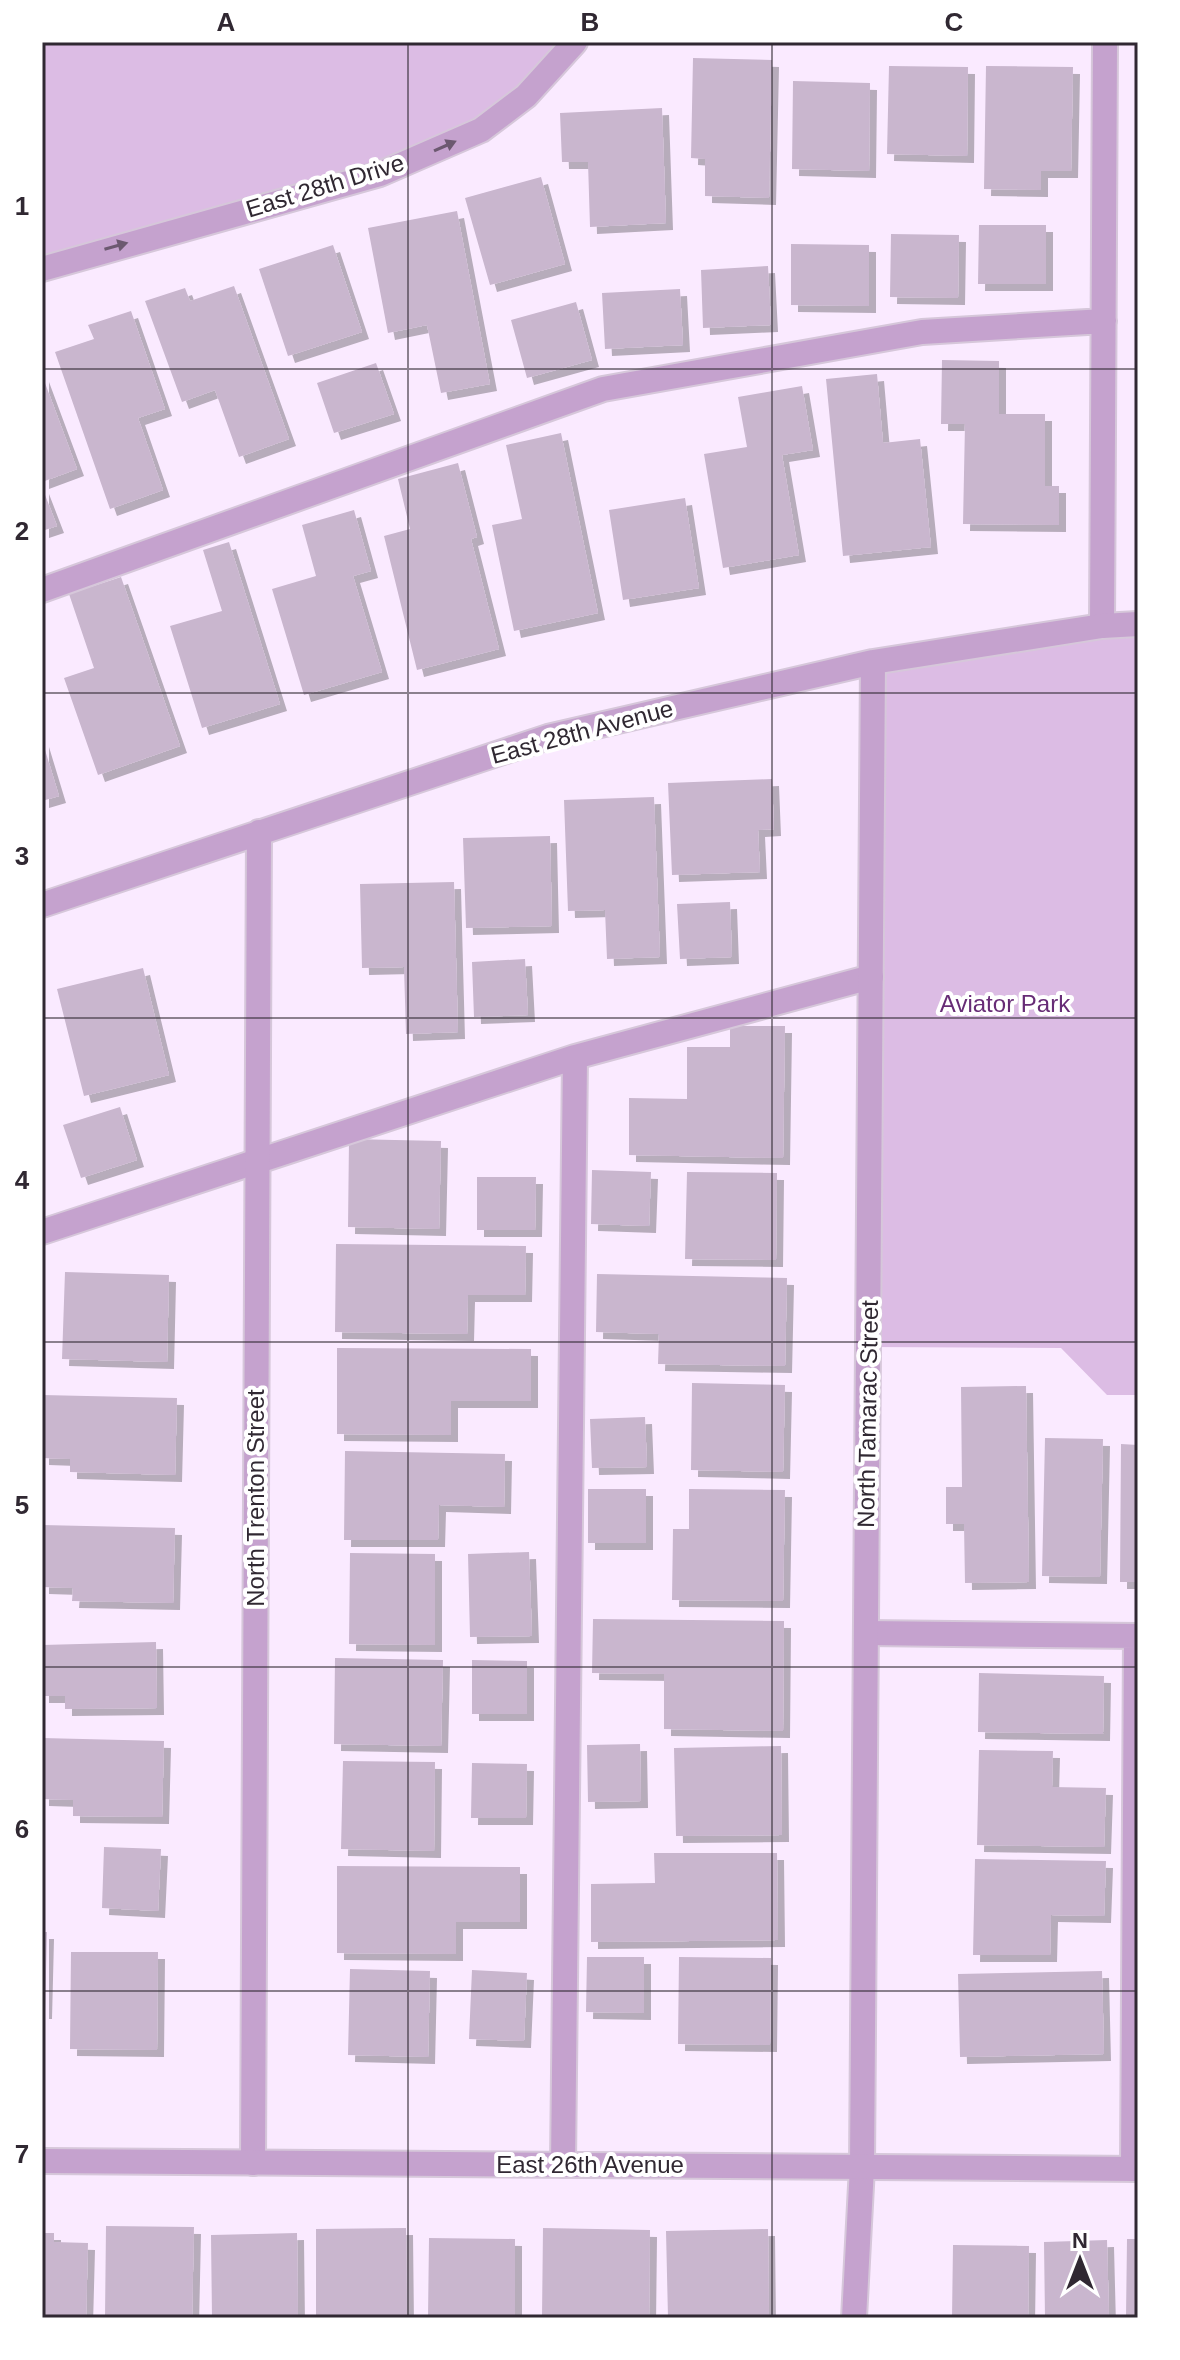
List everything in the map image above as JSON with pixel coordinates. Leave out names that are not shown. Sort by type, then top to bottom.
[{"type":"street","name":"East 28th Drive","points":[[42,269],[380,174],[481,130],[526,96],[575,42]]},
{"type":"street","points":[[1102,626],[1105,42]]},
{"type":"street","points":[[42,590],[603,389],[922,332],[1104,321]]},
{"type":"street","name":"East 28th Avenue","points":[[42,905],[548,737],[873,662],[1102,626],[1138,624]]},
{"type":"street","name":"North Tamarac Street","points":[[854,2318],[862,2167],[873,662]]},
{"type":"street","name":"North Trenton Street","points":[[253,2163],[259,832]]},
{"type":"street","points":[[42,1232],[257,1164],[575,1057],[871,977]]},
{"type":"street","points":[[563,2165],[575,1057]]},
{"type":"street","points":[[866,1633],[1137,1636],[1135,2169]]},
{"type":"street","name":"East 26th Avenue","points":[[42,2161],[1135,2169]]},
{"type":"green space","points":[[42,42],[575,42],[481,130],[42,269]]},
{"type":"green space","name":"Aviator Park","points":[[1138,624],[1138,1395],[1107,1395],[1061,1348],[869,1347],[873,662]]},
{"type":"building","points":[[693,58],[772,60],[769,198],[705,196],[705,159],[691,158]]},
{"type":"building","points":[[889,66],[968,67],[967,156],[887,154]]},
{"type":"building","points":[[986,66],[1073,67],[1071,171],[1041,171],[1041,190],[984,189]]},
{"type":"building","points":[[793,81],[870,83],[869,171],[792,169]]},
{"type":"building","points":[[662,108],[666,223],[590,227],[588,162],[562,162],[560,113]]},
{"type":"building","points":[[541,177],[565,264],[490,285],[465,198]]},
{"type":"building","points":[[457,211],[490,384],[441,393],[427,325],[388,333],[368,228]]},
{"type":"building","points":[[979,225],[1046,225],[1046,284],[978,284]]},
{"type":"building","points":[[891,234],[959,235],[958,298],[890,297]]},
{"type":"building","points":[[791,244],[869,245],[869,306],[791,305]]},
{"type":"building","points":[[333,245],[362,332],[288,356],[259,269]]},
{"type":"building","points":[[768,266],[771,325],[703,328],[701,270]]},
{"type":"building","points":[[234,286],[289,439],[239,457],[215,390],[182,402],[145,301],[185,288],[190,301]]},
{"type":"building","points":[[680,289],[683,345],[605,349],[602,293]]},
{"type":"building","points":[[576,302],[592,360],[527,378],[511,320]]},
{"type":"building","points":[[131,311],[165,409],[138,418],[163,490],[110,509],[55,352],[94,339],[88,325]]},
{"type":"building","points":[[942,360],[999,361],[999,414],[1045,414],[1045,486],[1059,486],[1059,525],[963,524],[965,424],[941,424]]},
{"type":"building","points":[[376,363],[394,414],[334,433],[317,383]]},
{"type":"building","points":[[877,374],[883,443],[920,439],[931,547],[843,556],[826,379]]},
{"type":"building","points":[[42,375],[77,469],[42,482]]},
{"type":"building","points":[[802,386],[813,450],[782,455],[799,555],[723,568],[704,454],[747,447],[738,397]]},
{"type":"building","points":[[561,433],[598,613],[514,631],[492,525],[522,519],[506,445]]},
{"type":"building","points":[[458,463],[477,537],[471,539],[499,649],[417,670],[384,536],[410,529],[398,479]]},
{"type":"building","points":[[42,487],[57,526],[42,531]]},
{"type":"building","points":[[685,498],[699,588],[623,600],[609,510]]},
{"type":"building","points":[[354,510],[371,571],[353,576],[382,672],[304,695],[272,589],[316,576],[302,525]]},
{"type":"building","points":[[229,542],[280,704],[202,728],[170,626],[222,611],[203,550]]},
{"type":"building","points":[[121,577],[180,746],[98,775],[64,678],[94,668],[69,594]]},
{"type":"building","points":[[42,740],[59,796],[42,801]]},
{"type":"building","points":[[772,779],[774,829],[758,830],[760,872],[672,875],[668,783]]},
{"type":"building","points":[[654,797],[660,957],[607,959],[605,910],[568,911],[564,800]]},
{"type":"building","points":[[550,836],[552,926],[466,928],[463,838]]},
{"type":"building","points":[[454,882],[458,1032],[406,1034],[404,967],[362,968],[360,884]]},
{"type":"building","points":[[730,902],[732,957],[680,959],[677,904]]},
{"type":"building","points":[[525,959],[528,1015],[474,1017],[472,962]]},
{"type":"building","points":[[143,968],[169,1075],[84,1096],[57,989]]},
{"type":"building","points":[[730,1026],[785,1026],[783,1158],[629,1155],[629,1098],[687,1099],[687,1047],[730,1047]]},
{"type":"building","points":[[120,1107],[137,1160],[81,1178],[63,1125]]},
{"type":"building","points":[[349,1139],[441,1141],[439,1229],[348,1227]]},
{"type":"building","points":[[592,1170],[651,1172],[649,1226],[591,1224]]},
{"type":"building","points":[[687,1172],[777,1173],[776,1260],[685,1259]]},
{"type":"building","points":[[477,1177],[536,1177],[535,1230],[477,1230]]},
{"type":"building","points":[[336,1244],[526,1246],[525,1295],[468,1295],[467,1334],[335,1332]]},
{"type":"building","points":[[65,1272],[169,1275],[167,1362],[62,1359]]},
{"type":"building","points":[[597,1274],[787,1278],[785,1366],[658,1364],[659,1334],[596,1332]]},
{"type":"building","points":[[337,1348],[531,1349],[531,1401],[451,1401],[451,1435],[337,1434]]},
{"type":"building","points":[[692,1383],[785,1385],[783,1472],[691,1470]]},
{"type":"building","points":[[1026,1386],[1029,1582],[965,1583],[964,1524],[946,1524],[946,1487],[962,1487],[961,1387]]},
{"type":"building","points":[[42,1395],[177,1398],[175,1475],[70,1472],[70,1459],[42,1458]]},
{"type":"building","points":[[645,1417],[647,1467],[592,1468],[590,1419]]},
{"type":"building","points":[[1045,1438],[1103,1439],[1100,1577],[1042,1576]]},
{"type":"building","points":[[1121,1444],[1138,1445],[1138,1582],[1120,1582]]},
{"type":"building","points":[[345,1451],[505,1454],[504,1507],[439,1505],[438,1540],[344,1540]]},
{"type":"building","points":[[588,1489],[646,1489],[646,1543],[588,1543]]},
{"type":"building","points":[[689,1489],[785,1490],[783,1601],[672,1600],[673,1529],[689,1529]]},
{"type":"building","points":[[42,1525],[175,1528],[173,1603],[72,1601],[73,1588],[42,1587]]},
{"type":"building","points":[[529,1552],[532,1636],[470,1637],[468,1554]]},
{"type":"building","points":[[350,1553],[435,1554],[435,1645],[349,1644]]},
{"type":"building","points":[[593,1619],[784,1621],[783,1731],[664,1729],[664,1674],[592,1673]]},
{"type":"building","points":[[156,1642],[157,1708],[65,1709],[65,1696],[42,1696],[42,1645]]},
{"type":"building","points":[[335,1658],[443,1660],[441,1746],[334,1744]]},
{"type":"building","points":[[472,1660],[527,1661],[527,1714],[472,1714]]},
{"type":"building","points":[[979,1673],[1104,1676],[1103,1734],[978,1732]]},
{"type":"building","points":[[42,1738],[164,1741],[162,1817],[73,1816],[73,1800],[42,1799]]},
{"type":"building","points":[[640,1744],[641,1801],[588,1802],[587,1745]]},
{"type":"building","points":[[781,1746],[782,1835],[676,1836],[674,1748]]},
{"type":"building","points":[[979,1750],[1053,1751],[1052,1787],[1106,1788],[1104,1847],[977,1845]]},
{"type":"building","points":[[343,1761],[435,1762],[434,1851],[341,1849]]},
{"type":"building","points":[[472,1763],[527,1764],[526,1818],[471,1818]]},
{"type":"building","points":[[104,1847],[161,1849],[158,1911],[102,1908]]},
{"type":"building","points":[[654,1853],[777,1853],[778,1940],[591,1942],[591,1884],[655,1883]]},
{"type":"building","points":[[975,1859],[1106,1861],[1104,1916],[1051,1915],[1050,1955],[973,1955]]},
{"type":"building","points":[[337,1866],[520,1867],[520,1922],[456,1922],[456,1954],[337,1953]]},
{"type":"building","points":[[42,1932],[47,1932],[45,2012],[42,2012]]},
{"type":"building","points":[[71,1952],[158,1952],[157,2050],[70,2049]]},
{"type":"building","points":[[587,1957],[644,1957],[644,2013],[586,2012]]},
{"type":"building","points":[[679,1957],[771,1958],[770,2045],[678,2044]]},
{"type":"building","points":[[350,1969],[430,1971],[428,2057],[348,2055]]},
{"type":"building","points":[[472,1970],[527,1973],[524,2041],[469,2039]]},
{"type":"building","points":[[1102,1971],[1104,2054],[960,2057],[958,1974]]},
{"type":"building","points":[[106,2226],[194,2227],[192,2318],[105,2318]]},
{"type":"building","points":[[406,2228],[407,2318],[316,2318],[316,2229]]},
{"type":"building","points":[[543,2228],[650,2230],[649,2318],[542,2318]]},
{"type":"building","points":[[768,2229],[769,2318],[668,2318],[666,2231]]},
{"type":"building","points":[[42,2233],[54,2233],[54,2242],[88,2243],[86,2318],[42,2318]]},
{"type":"building","points":[[297,2233],[298,2318],[212,2318],[211,2235]]},
{"type":"building","points":[[429,2238],[515,2239],[515,2318],[428,2318]]},
{"type":"building","points":[[1127,2239],[1138,2239],[1138,2318],[1126,2318]]},
{"type":"building","points":[[1107,2240],[1109,2318],[1045,2318],[1044,2242]]},
{"type":"building","points":[[953,2245],[1029,2246],[1028,2318],[952,2318]]}]
